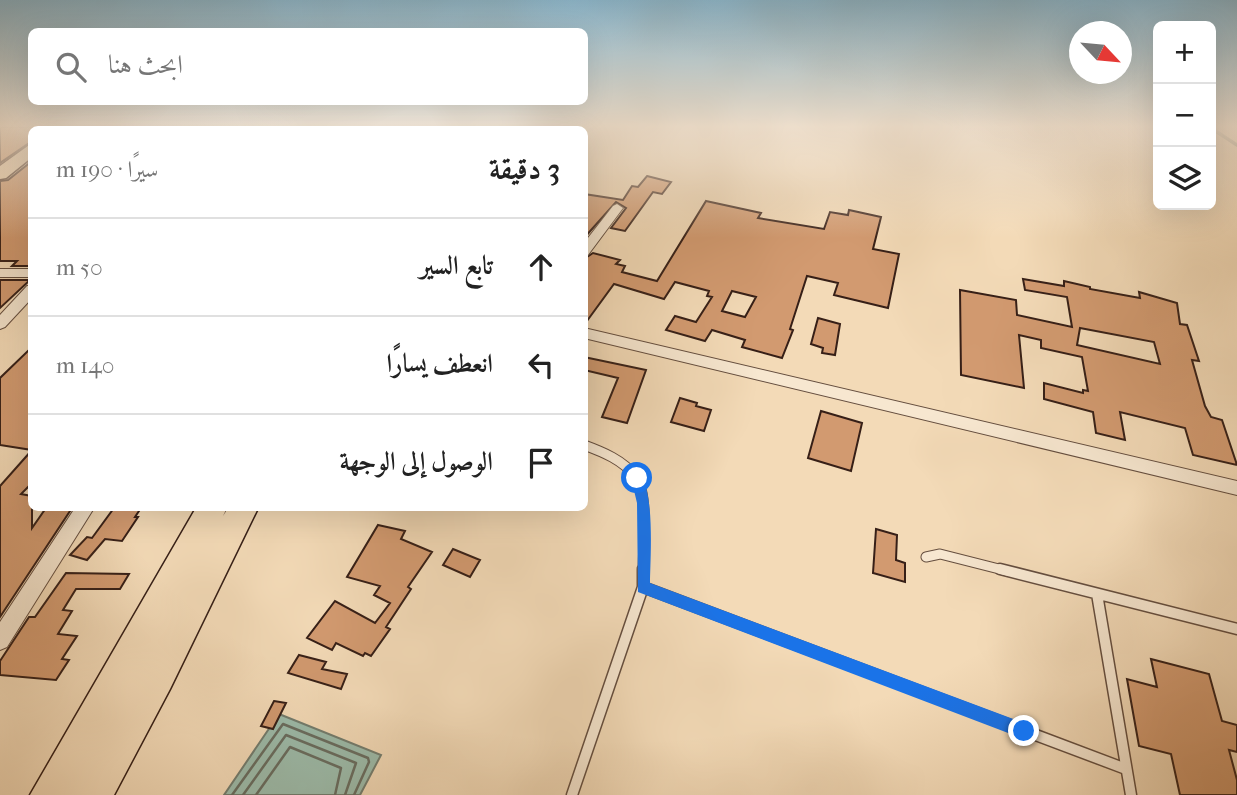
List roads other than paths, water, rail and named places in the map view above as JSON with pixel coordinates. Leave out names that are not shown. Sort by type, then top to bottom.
[{"type":"highway","points":[[50,795],[133,653],[210,511]]},
{"type":"highway","points":[[92,795],[241,511]]},
{"type":"street","points":[[588,247],[617,208]]},
{"type":"street","points":[[0,273],[28,273]]},
{"type":"street","points":[[0,324],[28,293]]},
{"type":"street","points":[[588,334],[1237,488]]},
{"type":"street","points":[[0,640],[83,511]]},
{"type":"lane","points":[[572,795],[643,587],[643,503],[637,478],[612,456],[588,447]]},
{"type":"lane","points":[[926,557],[940,554],[1237,629]]},
{"type":"lane","points":[[643,587],[1126,769]]},
{"type":"lane","points":[[1097,594],[1130,795]]},
{"type":"water","points":[[279,714],[381,755],[360,795],[224,795]]}]
